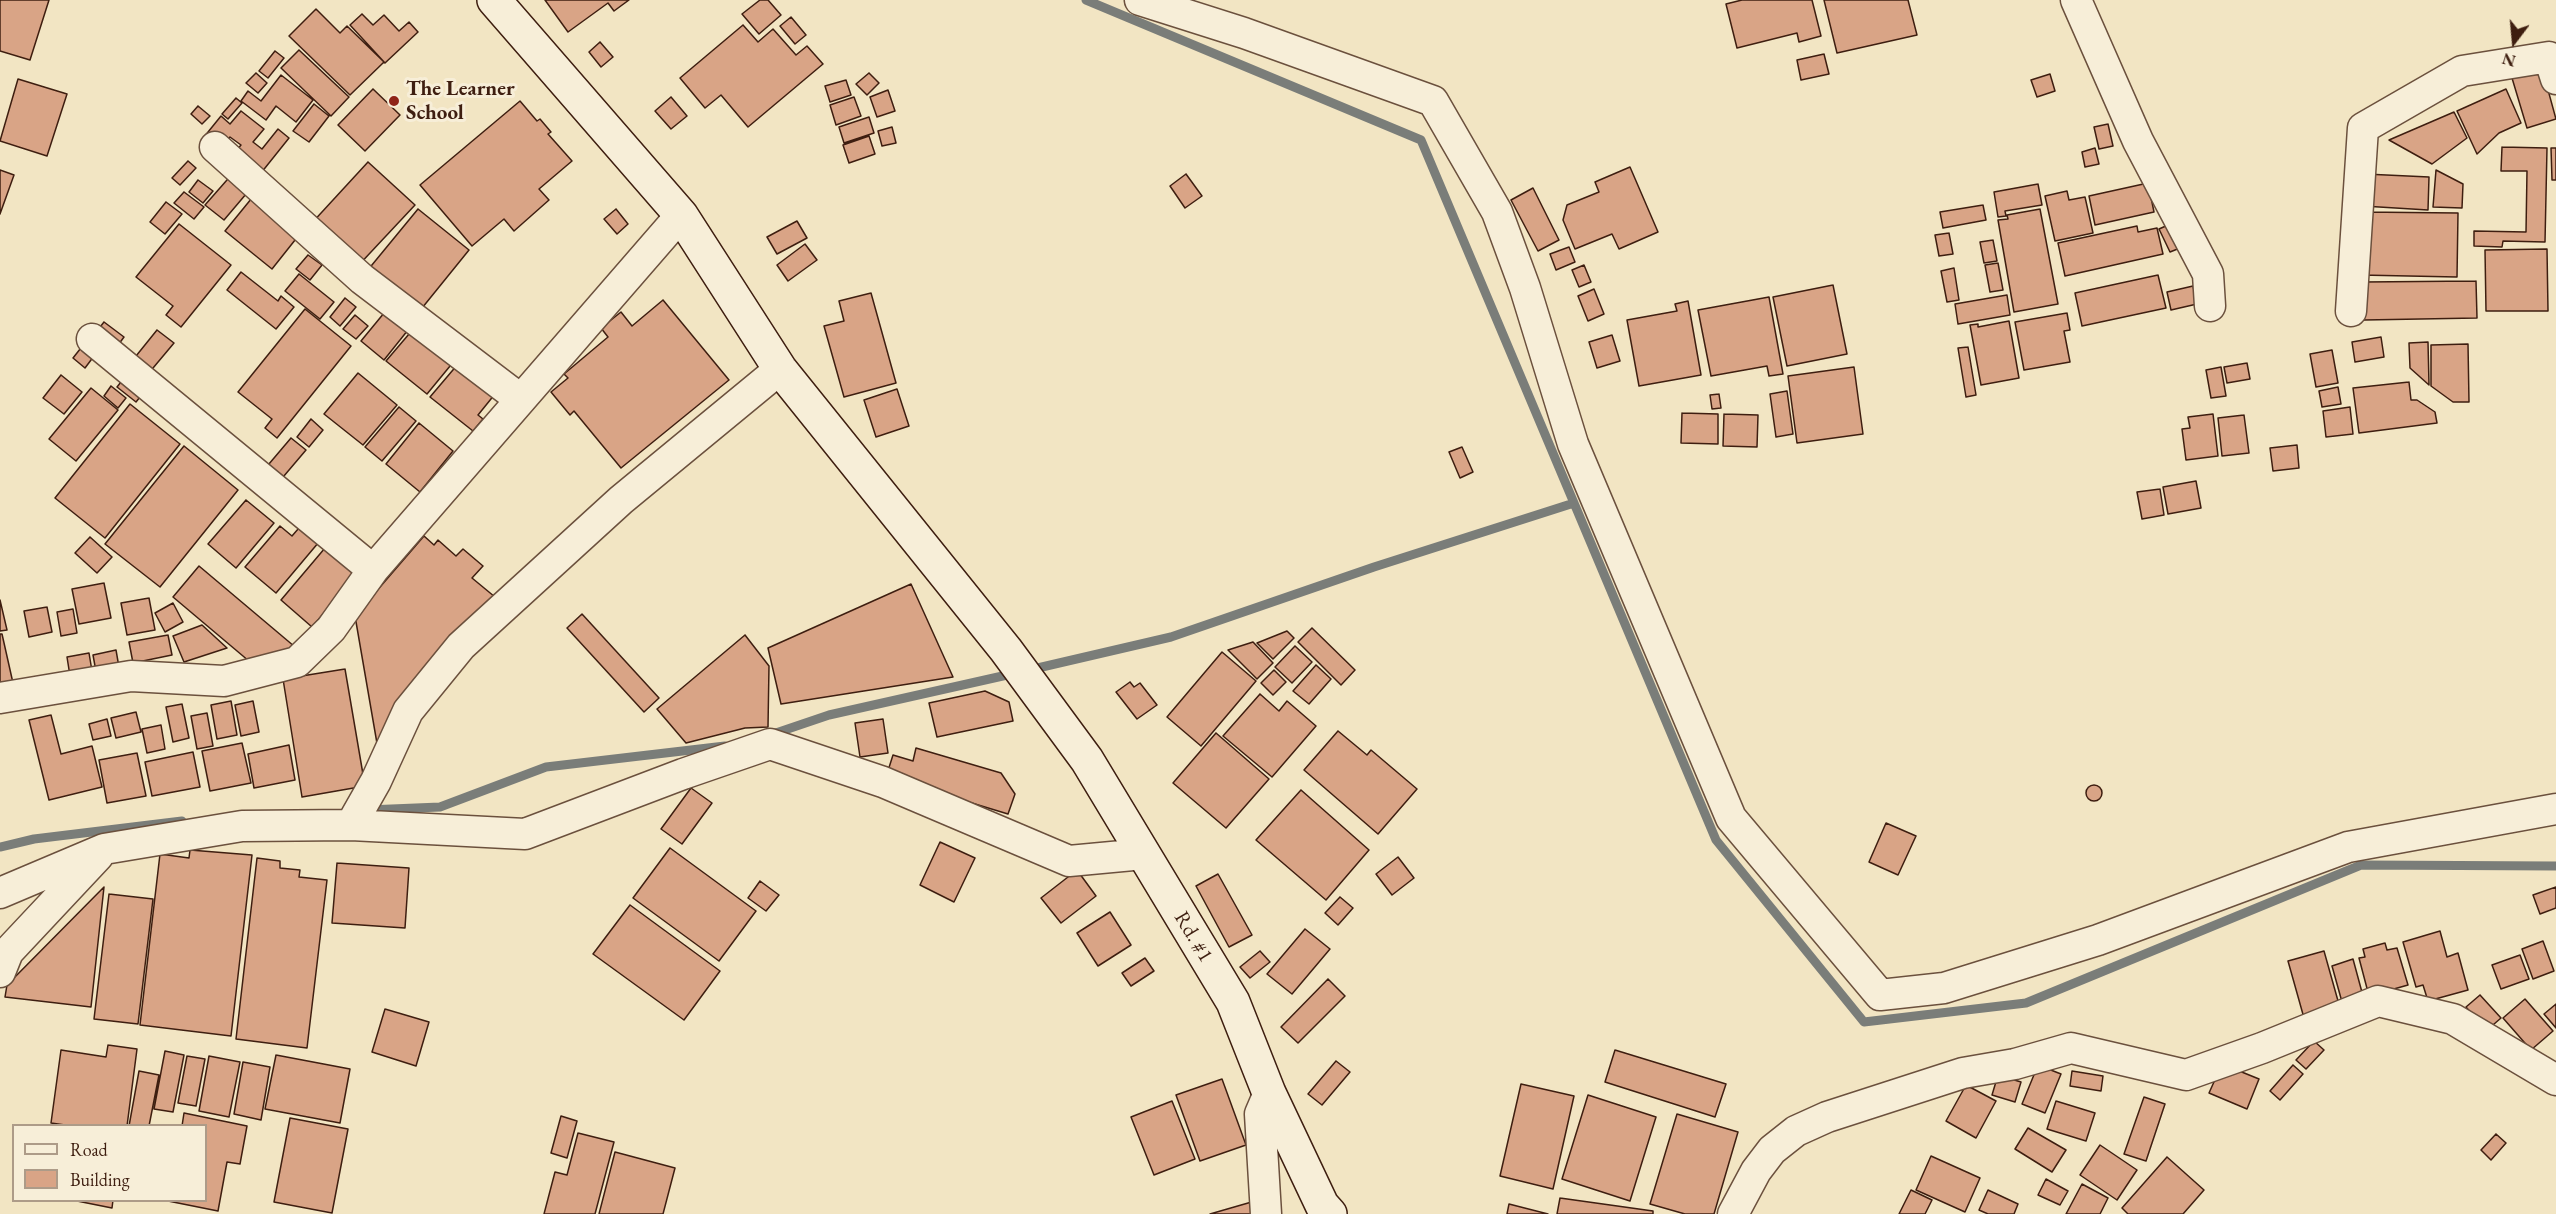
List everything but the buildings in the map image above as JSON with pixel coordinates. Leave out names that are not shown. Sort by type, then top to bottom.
[{"type":"main road","name":"Rd. #1","points":[[494,0],[681,215],[780,369],[1006,650],[1087,760],[1233,1002],[1269,1093],[1322,1205],[1330,1214]]},
{"type":"street","points":[[1140,0],[1244,33],[1433,101],[1497,212],[1525,288],[1573,444],[1731,818],[1881,995],[1944,988],[2098,940],[2348,847],[2556,809]]},
{"type":"street","points":[[2076,0],[2138,141],[2208,274],[2210,306]]},
{"type":"street","points":[[2351,310],[2363,128],[2462,70],[2549,57],[2556,79]]},
{"type":"street","points":[[215,147],[362,279],[520,399]]},
{"type":"street","points":[[0,698],[131,676],[224,681],[297,662],[331,629],[373,570],[681,215]]},
{"type":"street","points":[[92,339],[373,570]]},
{"type":"street","points":[[351,825],[376,781],[408,711],[461,646],[621,500],[780,369]]},
{"type":"street","points":[[0,893],[104,849],[242,826],[351,825],[525,834],[683,774],[770,744],[883,782],[1069,861],[1144,854]]},
{"type":"street","points":[[0,972],[8,952],[104,849]]},
{"type":"street","points":[[1733,1214],[1756,1171],[1772,1150],[1796,1131],[1827,1117],[1963,1073],[2015,1064],[2072,1048],[2186,1075],[2262,1048],[2378,1001],[2453,1019],[2556,1080]]},
{"type":"street","points":[[1266,1214],[1260,1114],[1269,1093]]},
{"type":"waterway","points":[[1086,0],[1421,140],[1716,840],[1864,1022],[2026,1003],[2361,865],[2556,866]]},
{"type":"waterway","points":[[1029,670],[1171,637],[1374,567],[1574,503]]},
{"type":"waterway","points":[[770,735],[829,715],[1016,673]]},
{"type":"waterway","points":[[367,810],[440,807],[546,767],[725,746]]},
{"type":"waterway","points":[[0,847],[34,839],[182,821]]},
{"type":"place","name":"The Learner School","points":[[394,101]]}]
